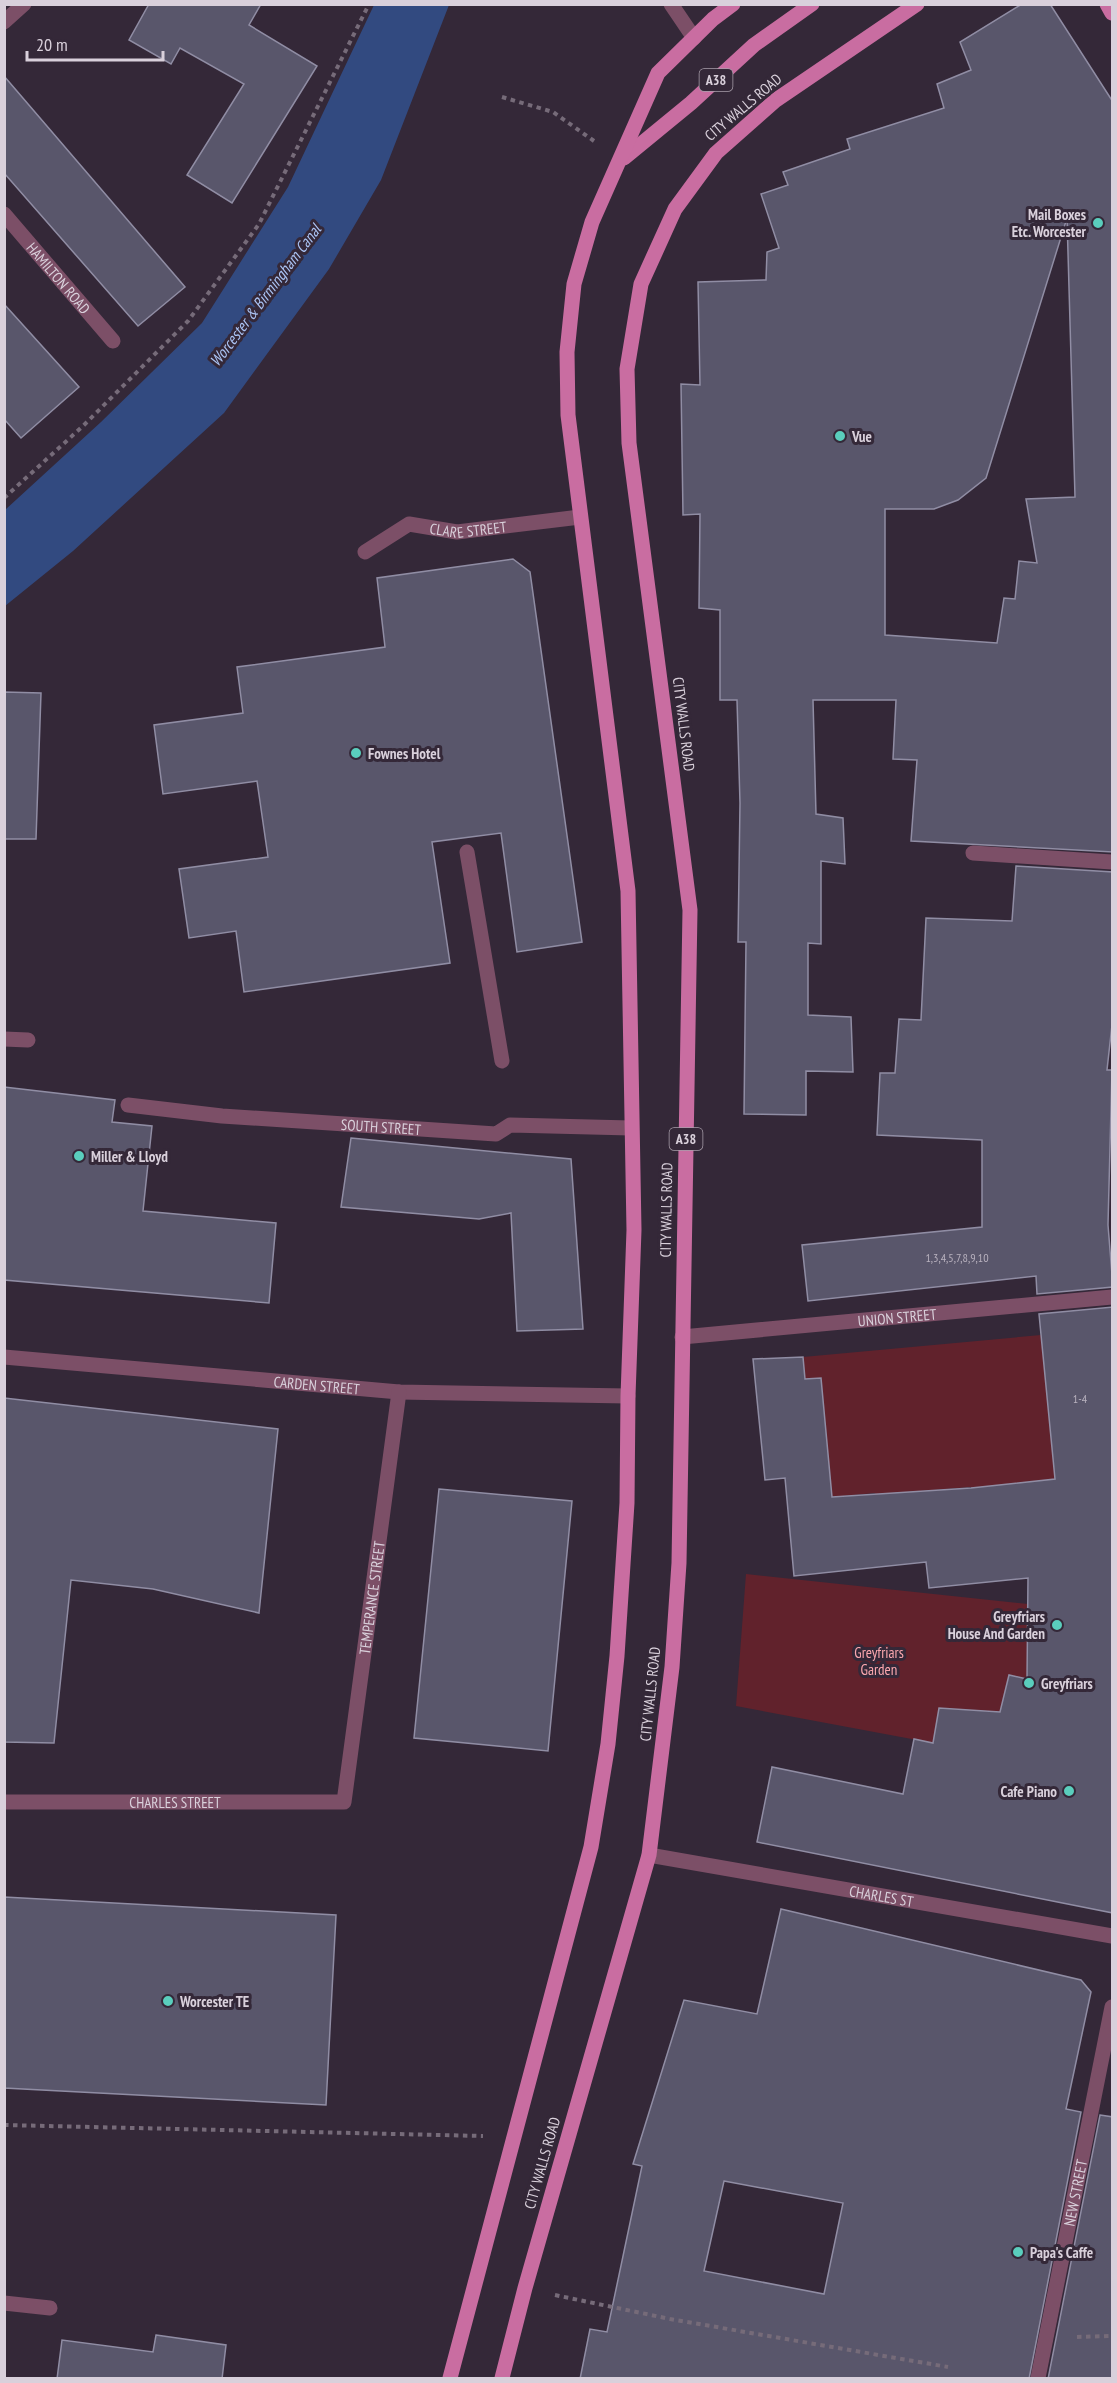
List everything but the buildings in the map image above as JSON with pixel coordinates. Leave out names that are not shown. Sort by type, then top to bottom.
[{"type":"main road","name":"CITY WALLS ROAD","points":[[450,2379],[591,1847],[608,1744],[617,1656],[627,1503],[634,1230],[628,891],[568,415],[567,352],[574,284],[592,222],[622,160],[658,74],[713,19],[733,4]]},
{"type":"main road","name":"CITY WALLS ROAD","points":[[622,160],[754,45],[812,4]]},
{"type":"main road","name":"CITY WALLS ROAD","points":[[502,2379],[525,2288],[649,1856],[672,1667],[679,1563],[690,910],[629,443],[627,369],[641,284],[675,208],[716,153],[776,100],[917,4]]},
{"type":"main road","points":[[1107,4],[1113,13]]},
{"type":"street","points":[[4,22],[24,4]]},
{"type":"street","points":[[671,4],[694,38]]},
{"type":"street","name":"HAMILTON ROAD","points":[[4,214],[113,341]]},
{"type":"street","name":"CLARE STREET","points":[[365,552],[409,524],[457,532],[580,517]]},
{"type":"street","points":[[467,852],[502,1061]]},
{"type":"street","points":[[973,853],[1113,862]]},
{"type":"street","points":[[4,1039],[28,1040]]},
{"type":"street","name":"SOUTH STREET","points":[[128,1105],[222,1116],[496,1134],[510,1125],[632,1128]]},
{"type":"street","name":"UNION STREET","points":[[682,1337],[1113,1297]]},
{"type":"street","name":"CARDEN STREET","points":[[4,1357],[399,1392],[628,1396]]},
{"type":"street","name":"TEMPERANCE STREET","points":[[344,1802],[399,1392]]},
{"type":"street","name":"CHARLES STREET","points":[[4,1802],[344,1802]]},
{"type":"street","name":"CHARLES ST","points":[[649,1856],[1113,1936]]},
{"type":"street","name":"NEW STREET","points":[[1038,2379],[1113,2007]]},
{"type":"street","points":[[4,2303],[50,2308]]},
{"type":"path","points":[[4,498],[83,426],[195,312],[259,224],[369,4]]},
{"type":"path","points":[[502,97],[553,112],[622,160]]},
{"type":"path","points":[[4,2125],[514,2137]]},
{"type":"path","points":[[525,2288],[670,2319],[948,2367]]},
{"type":"green space","points":[[1041,1335],[1055,1479],[1038,1481],[1040,1499],[973,1505],[971,1487],[920,1491],[877,1509],[875,1493],[788,1501],[830,1473],[821,1378],[805,1379],[803,1357]]},
{"type":"green space","name":"Greyfriars Garden","points":[[746,1574],[1028,1604],[1028,1654],[1092,1690],[1009,1675],[1000,1712],[939,1708],[933,1743],[736,1706]]},
{"type":"water","name":"Worcester & Birmingham Canal","points":[[374,5],[449,5],[381,180],[329,269],[224,413],[73,551],[5,606],[5,510],[101,422],[202,323],[288,187]]},
{"type":"place","name":"Mail Boxes Etc. Worcester","points":[[1098,223]]},
{"type":"place","name":"Vue","points":[[840,436]]},
{"type":"place","name":"Fownes Hotel","points":[[356,753]]},
{"type":"place","name":"Miller & Lloyd","points":[[79,1156]]},
{"type":"place","name":"Greyfriars House And Garden","points":[[1057,1625]]},
{"type":"place","name":"Greyfriars","points":[[1029,1683]]},
{"type":"place","name":"Cafe Piano","points":[[1069,1791]]},
{"type":"place","name":"Worcester TE","points":[[168,2001]]},
{"type":"place","name":"Papa's Caffe","points":[[1018,2252]]}]
